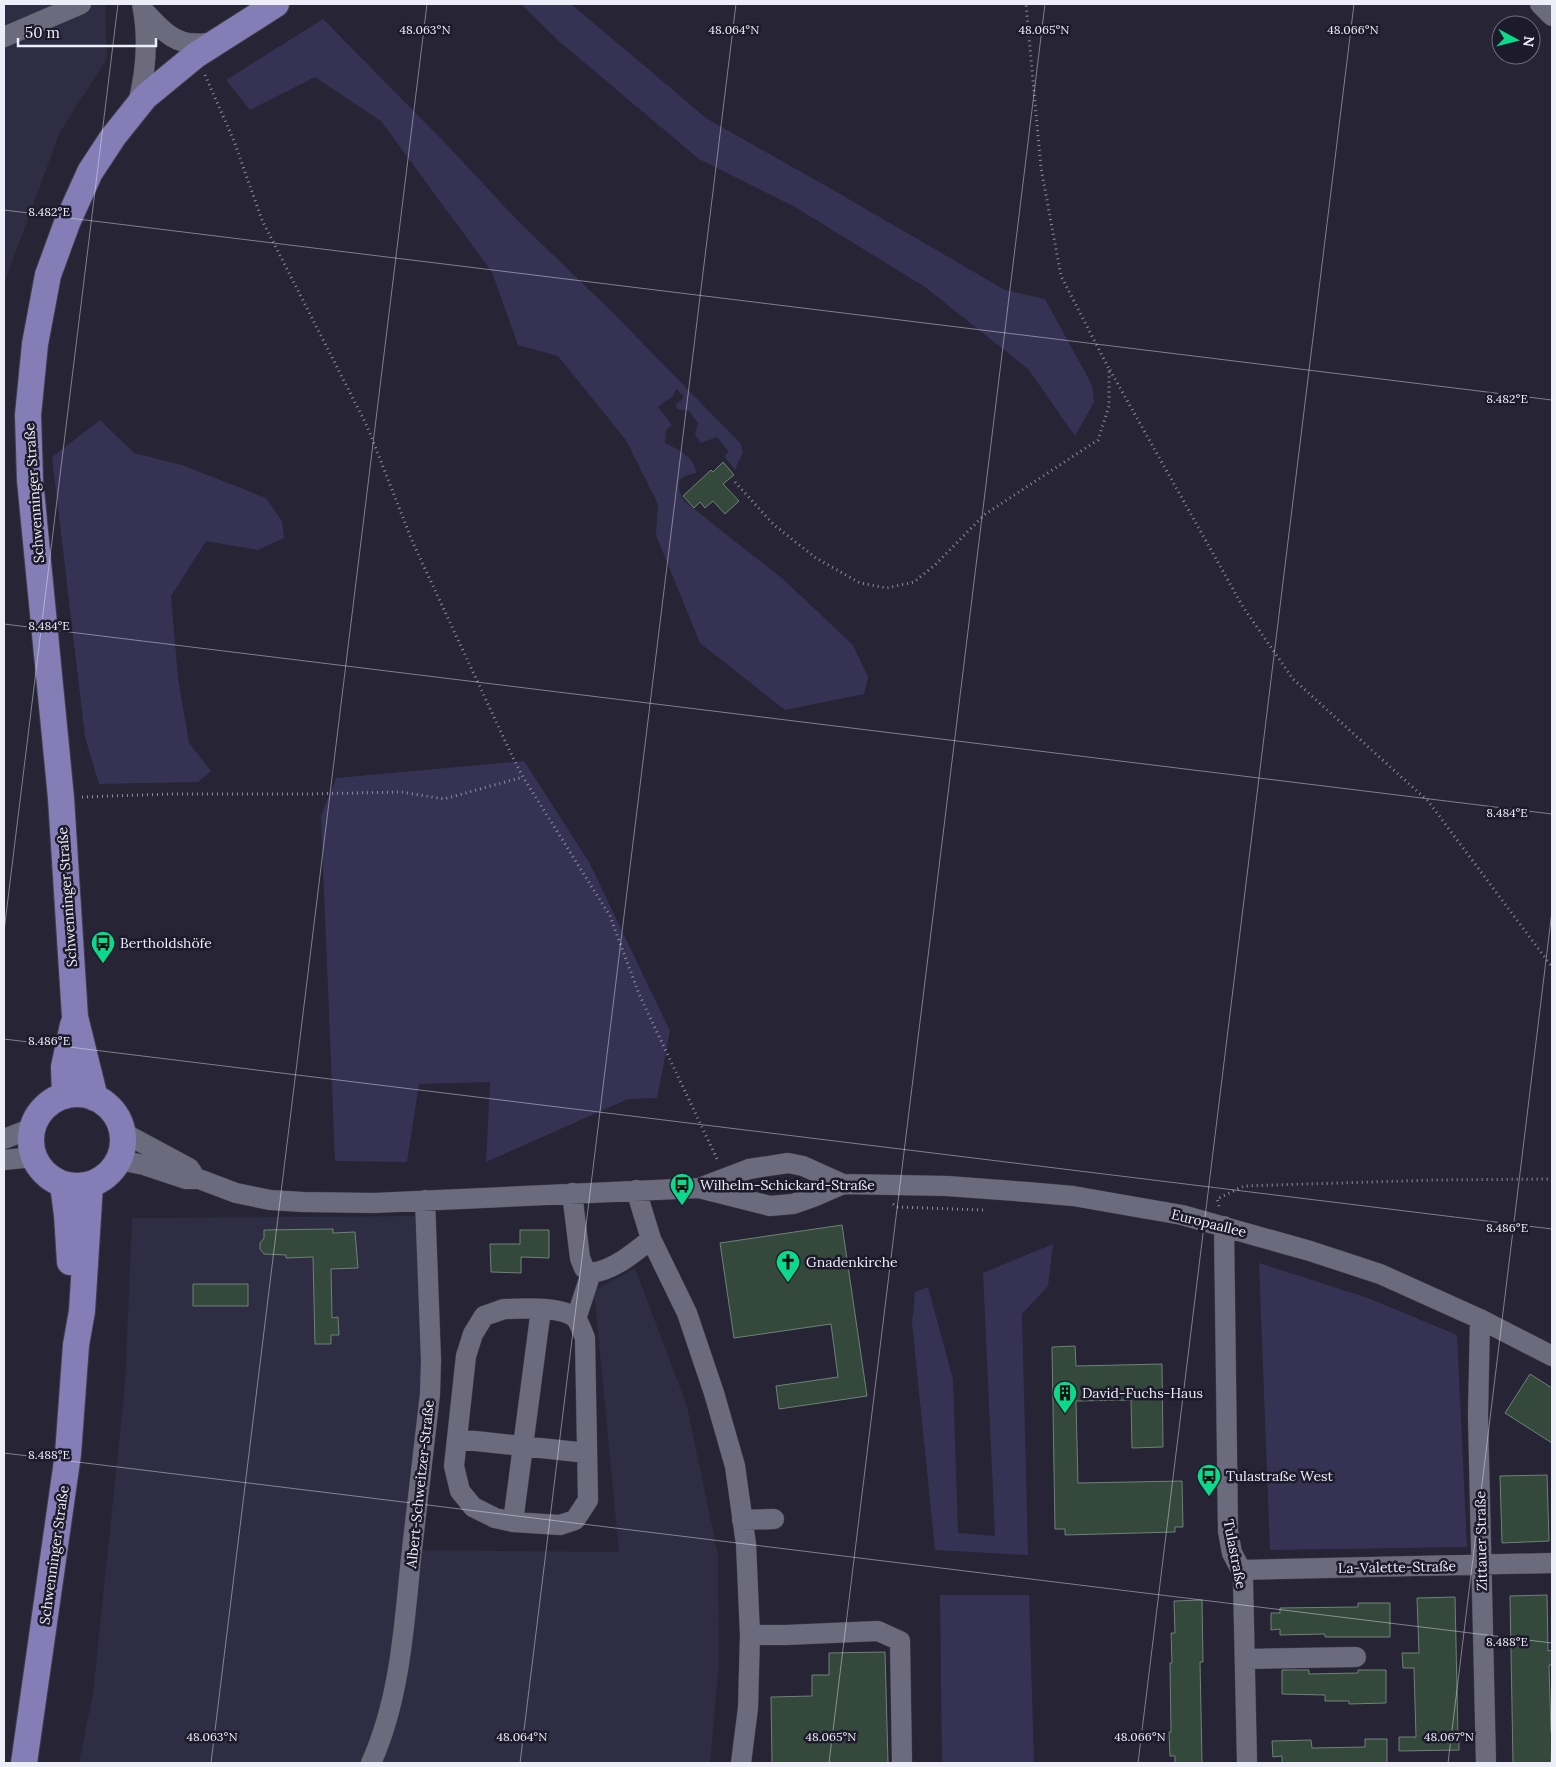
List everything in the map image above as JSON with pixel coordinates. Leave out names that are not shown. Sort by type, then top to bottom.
[{"type":"main road","name":"Schwenninger Straße","points":[[95,1098],[75,1017],[60,798],[30,480],[28,415],[35,344],[48,275],[66,223],[90,172],[113,137],[145,97],[204,49],[276,4]]},
{"type":"main road","name":"Schwenninger Straße","points":[[64,1096],[64,1067],[75,1017]]},
{"type":"main road","points":[[80,1094],[95,1098],[102,1101],[118,1118],[122,1132],[122,1151],[119,1160],[110,1173],[97,1182],[80,1187],[63,1185],[45,1174],[34,1157],[31,1142],[32,1128],[44,1107],[57,1098],[80,1094]]},
{"type":"main road","name":"Schwenninger Straße","points":[[63,1185],[67,1215],[76,1345]]},
{"type":"main road","name":"Schwenninger Straße","points":[[24,1763],[68,1454],[76,1345],[82,1311],[90,1185]]},
{"type":"street","points":[[4,37],[81,4]]},
{"type":"street","points":[[1540,4],[1552,16]]},
{"type":"street","points":[[143,7],[164,32],[204,49]]},
{"type":"street","points":[[137,107],[142,86],[146,50],[143,7]]},
{"type":"street","points":[[4,1139],[32,1128]]},
{"type":"street","points":[[122,1132],[188,1168],[203,1180],[236,1193],[278,1200],[374,1203],[636,1190],[651,1239],[687,1312],[714,1392],[734,1466],[746,1544],[750,1634],[748,1708],[741,1763]]},
{"type":"street","points":[[4,1160],[34,1157]]},
{"type":"street","points":[[119,1160],[144,1164],[186,1179],[203,1180]]},
{"type":"street","name":"Europaallee","points":[[699,1188],[749,1169],[788,1163],[803,1166],[843,1184],[947,1186],[1073,1196],[1182,1215],[1310,1251],[1380,1274],[1480,1318],[1552,1356]]},
{"type":"street","name":"Europaallee","points":[[636,1190],[699,1188],[770,1206],[800,1202],[843,1184]]},
{"type":"street","points":[[572,1193],[580,1258],[584,1268],[591,1273],[611,1267],[651,1239]]},
{"type":"street","name":"Albert-Schweitzer-Straße","points":[[371,1763],[378,1749],[395,1691],[404,1632],[430,1394],[431,1360],[425,1200]]},
{"type":"street","name":"Tulastraße","points":[[1224,1226],[1228,1531],[1232,1553],[1241,1570],[1243,1580],[1247,1763]]},
{"type":"street","points":[[576,1319],[591,1273]]},
{"type":"street","points":[[504,1309],[541,1309],[563,1312],[576,1319],[585,1338],[588,1500],[574,1520],[560,1525],[513,1522],[495,1518],[473,1507],[460,1491],[454,1466],[466,1356],[473,1334],[484,1316],[504,1309]]},
{"type":"street","points":[[513,1522],[541,1309]]},
{"type":"street","name":"Zittauer Straße","points":[[1480,1318],[1478,1416],[1486,1763]]},
{"type":"street","points":[[457,1439],[587,1453]]},
{"type":"street","points":[[742,1520],[774,1519]]},
{"type":"street","name":"La-Valette-Straße","points":[[1241,1570],[1552,1563]]},
{"type":"street","points":[[750,1634],[786,1635],[878,1631],[900,1641],[902,1763]]},
{"type":"street","points":[[1246,1659],[1356,1657]]},
{"type":"path","points":[[1026,4],[1041,168],[1061,276],[1109,369],[1243,607],[1293,679],[1428,801],[1552,967]]},
{"type":"path","points":[[204,49],[262,220],[367,426],[413,543],[523,777],[610,916],[639,994],[726,1177]]},
{"type":"path","points":[[735,482],[774,525],[816,558],[860,583],[887,588],[914,582],[934,565],[984,515],[1098,440],[1109,406],[1109,369]]},
{"type":"path","points":[[60,798],[171,794],[400,792],[444,799],[523,777]]},
{"type":"path","points":[[1224,1226],[1217,1199],[1244,1186],[1434,1180],[1552,1179]]},
{"type":"path","points":[[890,1202],[896,1207],[990,1210]]},
{"type":"shaded area","points":[[4,4],[105,4],[107,59],[60,132],[4,284]]},
{"type":"shaded area","points":[[521,4],[571,4],[706,118],[1005,290],[1045,299],[1092,385],[1094,402],[1075,436],[1028,369],[925,287],[795,207],[699,159],[561,43]]},
{"type":"shaded area","points":[[323,19],[449,147],[517,220],[613,313],[741,444],[743,452],[735,470],[724,456],[729,452],[717,437],[701,443],[695,435],[698,423],[689,411],[677,409],[676,404],[684,396],[676,389],[673,396],[658,407],[672,425],[666,430],[665,443],[685,454],[695,467],[696,473],[684,477],[679,482],[679,490],[684,501],[784,580],[853,645],[868,677],[864,694],[785,710],[700,643],[656,535],[658,504],[626,440],[558,356],[518,345],[492,272],[381,121],[315,77],[250,110],[226,80]]},
{"type":"shaded area","points":[[100,420],[134,453],[182,465],[266,498],[282,521],[284,538],[258,550],[206,541],[171,596],[178,678],[189,743],[211,771],[198,782],[99,784],[85,737],[52,457]]},
{"type":"shaded area","points":[[524,761],[589,862],[670,1031],[657,1098],[628,1099],[486,1162],[490,1082],[419,1084],[407,1162],[335,1161],[321,816],[336,778]]},
{"type":"shaded area","points":[[426,1216],[431,1360],[412,1550],[619,1552],[594,1291],[635,1268],[687,1406],[718,1555],[719,1663],[710,1763],[79,1763],[93,1693],[125,1385],[132,1218]]},
{"type":"shaded area","points":[[1053,1244],[1048,1286],[1022,1314],[1028,1555],[935,1550],[912,1323],[915,1292],[928,1287],[953,1379],[958,1533],[995,1536],[983,1273]]},
{"type":"shaded area","points":[[1259,1263],[1368,1298],[1457,1335],[1467,1547],[1270,1550]]},
{"type":"shaded area","points":[[940,1595],[1029,1595],[1034,1763],[942,1763]]},
{"type":"building","points":[[723,462],[734,475],[723,484],[739,501],[725,514],[713,501],[705,508],[700,502],[694,508],[683,496],[711,470],[713,472]]},
{"type":"building","name":"Gnadenkirche","points":[[842,1225],[867,1396],[779,1409],[776,1386],[838,1377],[831,1324],[734,1338],[720,1243]]},
{"type":"building","points":[[333,1229],[333,1233],[355,1232],[358,1268],[331,1269],[332,1318],[338,1317],[339,1335],[331,1335],[331,1344],[315,1344],[313,1257],[286,1258],[286,1255],[264,1254],[260,1249],[260,1243],[264,1238],[264,1230]]},
{"type":"building","points":[[520,1230],[549,1230],[549,1258],[521,1257],[521,1273],[491,1272],[490,1244],[520,1244]]},
{"type":"building","points":[[193,1284],[248,1284],[248,1306],[193,1306]]},
{"type":"building","name":"David-Fuchs-Haus","points":[[1075,1346],[1076,1366],[1162,1364],[1163,1447],[1132,1448],[1131,1400],[1076,1401],[1078,1483],[1182,1481],[1183,1527],[1175,1527],[1175,1532],[1065,1535],[1065,1529],[1055,1529],[1052,1347]]},
{"type":"building","points":[[1530,1374],[1552,1388],[1552,1443],[1505,1413]]},
{"type":"building","points":[[1547,1475],[1549,1541],[1502,1543],[1500,1476]]},
{"type":"building","points":[[1547,1595],[1548,1651],[1552,1650],[1552,1665],[1549,1665],[1552,1732],[1551,1763],[1513,1763],[1510,1596]]},
{"type":"building","points":[[1455,1597],[1459,1750],[1399,1751],[1399,1737],[1416,1737],[1414,1668],[1403,1668],[1402,1653],[1419,1653],[1417,1598]]},
{"type":"building","points":[[1202,1600],[1203,1662],[1200,1662],[1202,1763],[1175,1763],[1175,1756],[1170,1756],[1169,1732],[1171,1732],[1171,1633],[1175,1633],[1174,1601]]},
{"type":"building","points":[[1358,1603],[1390,1603],[1390,1637],[1325,1637],[1325,1634],[1280,1635],[1280,1629],[1271,1630],[1271,1613],[1280,1613],[1280,1608],[1358,1607]]},
{"type":"building","points":[[885,1652],[888,1763],[772,1763],[771,1697],[812,1696],[812,1675],[829,1675],[829,1653]]},
{"type":"building","points":[[1282,1670],[1309,1670],[1309,1674],[1358,1673],[1358,1670],[1386,1670],[1386,1703],[1349,1704],[1349,1701],[1325,1701],[1325,1695],[1282,1694]]},
{"type":"building","points":[[1365,1739],[1387,1739],[1387,1763],[1282,1763],[1282,1756],[1273,1757],[1272,1741],[1311,1740],[1312,1748],[1365,1747]]},
{"type":"place","name":"Bertholdshöfe","points":[[103,964]]},
{"type":"place","name":"Wilhelm-Schickard-Straße","points":[[682,1206]]},
{"type":"place","name":"Gnadenkirche","points":[[788,1283]]},
{"type":"place","name":"David-Fuchs-Haus","points":[[1065,1414]]},
{"type":"place","name":"Tulastraße West","points":[[1209,1497]]}]
